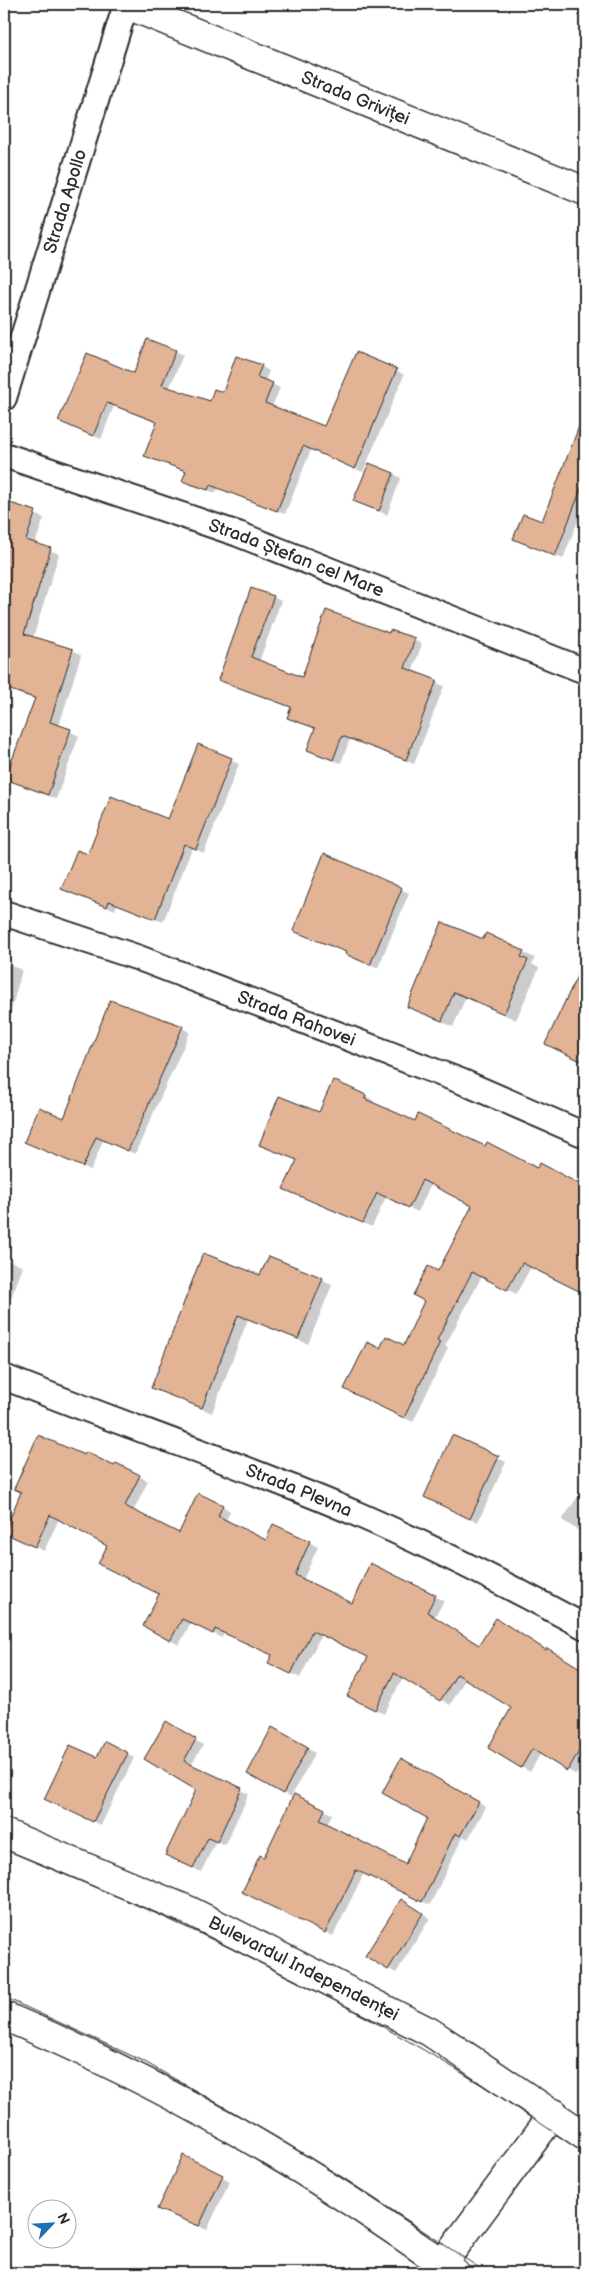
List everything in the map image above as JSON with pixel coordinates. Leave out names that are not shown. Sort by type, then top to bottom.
[{"type":"main road","name":"Strada Griviței","points":[[126,4],[585,191]]},
{"type":"main road","name":"Bulevardul Independenței","points":[[4,1833],[190,1911],[430,2032],[554,2113],[585,2136]]},
{"type":"main road","points":[[4,2016],[68,2043],[175,2097],[267,2148],[370,2213],[448,2269],[554,2113]]},
{"type":"street","name":"Strada Apollo","points":[[4,398],[126,4]]},
{"type":"street","name":"Strada Ștefan cel Mare","points":[[4,455],[238,534],[585,672]]},
{"type":"street","name":"Strada Rahovei","points":[[4,913],[157,965],[463,1082],[585,1135]]},
{"type":"street","name":"Strada Plevna","points":[[4,1377],[163,1436],[357,1514],[497,1579],[585,1627]]},
{"type":"building","points":[[147,339],[176,350],[162,385],[210,401],[214,389],[223,392],[236,356],[262,365],[257,377],[273,383],[265,403],[324,426],[356,352],[397,369],[355,469],[303,446],[277,511],[210,485],[208,490],[182,481],[186,471],[144,456],[157,422],[107,403],[93,436],[58,421],[87,353],[134,373]]},
{"type":"building","points":[[584,414],[585,479],[555,556],[513,539],[523,514],[542,521]]},
{"type":"building","points":[[369,463],[394,473],[379,511],[353,501]]},
{"type":"building","points":[[10,503],[36,511],[26,540],[51,548],[24,634],[73,649],[50,722],[71,729],[48,795],[5,779],[35,698],[4,688],[4,522]]},
{"type":"building","points":[[251,588],[274,596],[251,657],[302,677],[326,610],[389,633],[390,630],[415,638],[405,668],[437,680],[406,760],[342,736],[333,760],[307,750],[315,728],[287,718],[291,707],[218,680]]},
{"type":"building","points":[[198,744],[232,758],[196,849],[184,844],[155,919],[109,901],[107,907],[61,889],[77,850],[88,854],[111,796],[168,819]]},
{"type":"building","points":[[324,853],[402,888],[370,965],[345,954],[346,952],[293,931]]},
{"type":"building","points":[[442,922],[483,939],[486,933],[524,951],[521,957],[528,960],[504,1014],[454,992],[442,1021],[407,1007]]},
{"type":"building","points":[[585,959],[585,1063],[545,1044]]},
{"type":"building","points":[[110,1000],[183,1026],[128,1151],[96,1137],[83,1167],[24,1142],[39,1107],[64,1118]]},
{"type":"building","points":[[333,1080],[366,1095],[365,1099],[415,1121],[418,1114],[485,1146],[487,1142],[537,1168],[540,1163],[585,1187],[585,1294],[522,1263],[507,1290],[472,1272],[437,1340],[440,1342],[404,1418],[344,1389],[367,1342],[380,1348],[386,1336],[404,1345],[424,1301],[413,1295],[428,1266],[438,1271],[472,1206],[422,1180],[409,1208],[377,1193],[363,1223],[283,1189],[297,1160],[259,1145],[279,1096],[319,1112]]},
{"type":"building","points":[[203,1253],[260,1275],[269,1256],[323,1278],[298,1339],[238,1315],[202,1408],[151,1388]]},
{"type":"building","points":[[38,1435],[84,1455],[86,1452],[114,1466],[116,1463],[140,1475],[125,1506],[179,1533],[198,1493],[223,1505],[218,1516],[266,1540],[273,1524],[310,1541],[295,1575],[352,1603],[370,1563],[436,1595],[427,1612],[479,1645],[496,1618],[546,1650],[547,1648],[585,1671],[585,1742],[567,1771],[532,1749],[521,1768],[488,1748],[511,1708],[457,1674],[440,1701],[394,1673],[375,1710],[347,1696],[368,1657],[312,1631],[291,1674],[268,1663],[272,1655],[215,1629],[213,1634],[182,1619],[170,1641],[143,1626],[159,1594],[98,1564],[107,1546],[50,1515],[35,1547],[4,1533],[21,1492],[14,1489]]},
{"type":"building","points":[[452,1435],[499,1456],[470,1519],[424,1497]]},
{"type":"building","points":[[166,1721],[196,1739],[184,1761],[242,1788],[217,1842],[208,1838],[193,1868],[165,1855],[196,1790],[144,1759]]},
{"type":"building","points":[[272,1727],[308,1747],[283,1794],[247,1774]]},
{"type":"building","points":[[105,1741],[128,1753],[93,1822],[44,1799],[70,1745],[97,1757]]},
{"type":"building","points":[[401,1758],[479,1802],[460,1836],[455,1833],[422,1902],[356,1870],[325,1933],[242,1892],[260,1855],[264,1857],[294,1794],[325,1809],[320,1820],[405,1864],[427,1818],[382,1793]]},
{"type":"building","points":[[401,1899],[423,1913],[388,1970],[365,1956]]},
{"type":"building","points":[[183,2155],[223,2175],[199,2226],[157,2209]]},
{"type":"tram line","points":[[4,1849],[155,1913],[304,1984],[447,2064],[585,2154]]},
{"type":"tram line","points":[[4,1997],[143,2061],[235,2113],[342,2177],[487,2273]]}]
